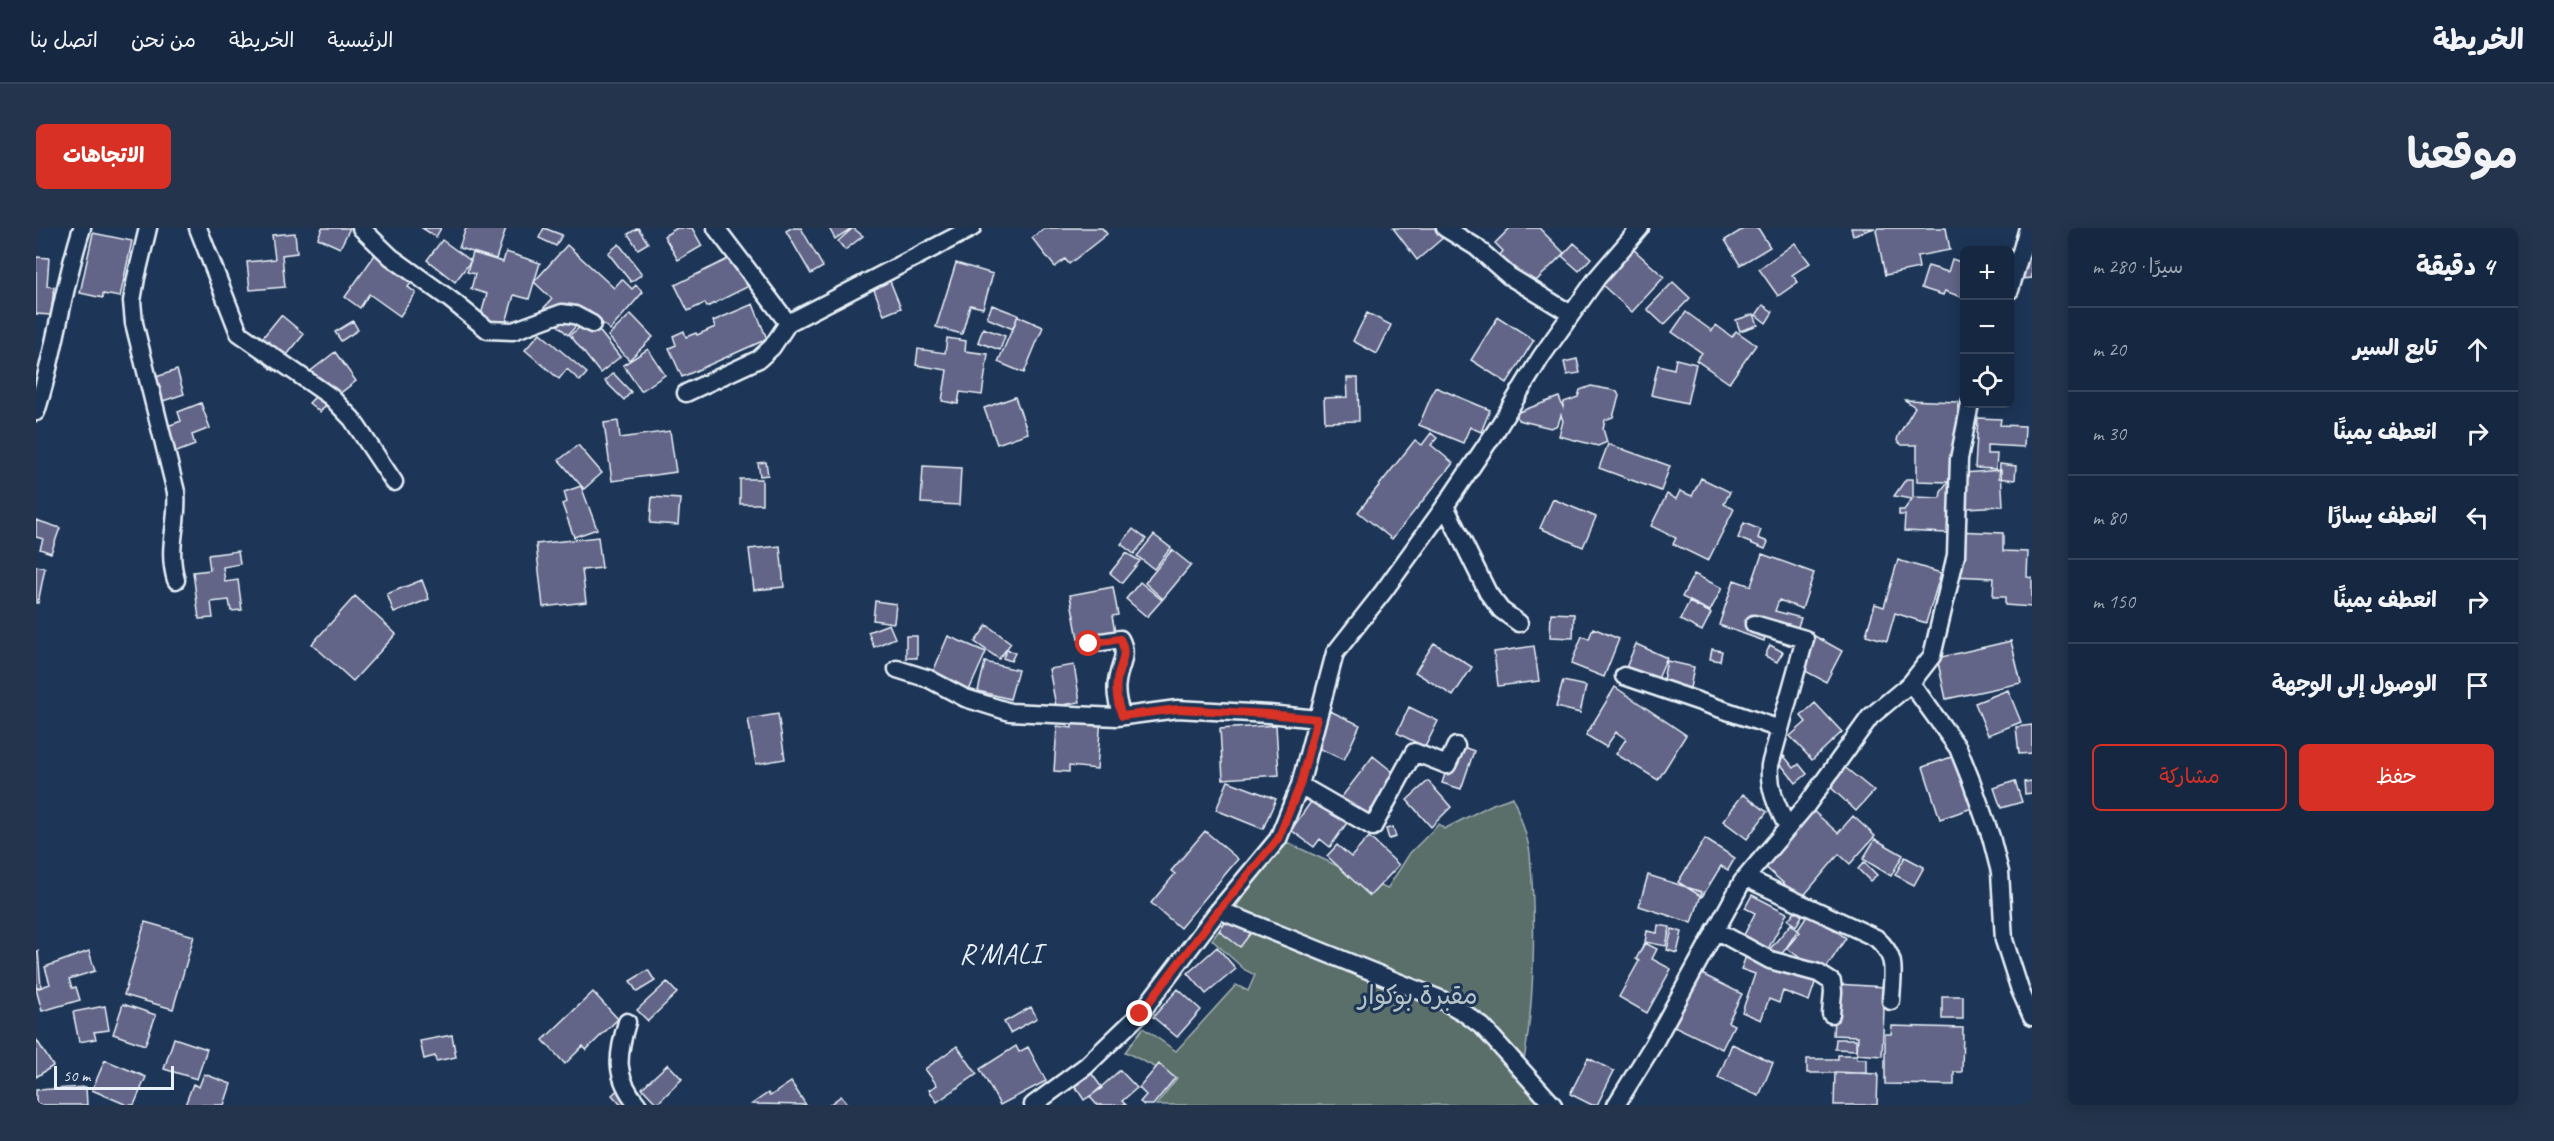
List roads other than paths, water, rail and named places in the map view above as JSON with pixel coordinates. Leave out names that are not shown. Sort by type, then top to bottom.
[{"type":"street","points":[[36,411],[48,374],[71,262],[82,228]]},
{"type":"street","points":[[148,228],[141,251],[132,301],[140,354],[177,492],[178,507],[170,549],[176,580]]},
{"type":"street","points":[[198,228],[239,333],[330,398],[358,428],[394,482]]},
{"type":"street","points":[[361,228],[391,257],[488,330],[513,331],[562,313],[574,315],[592,324]]},
{"type":"street","points":[[716,228],[788,323]]},
{"type":"street","points":[[686,393],[759,360],[772,347],[788,323],[972,228]]},
{"type":"street","points":[[1445,228],[1476,247],[1509,276],[1571,314]]},
{"type":"street","points":[[1033,1105],[1086,1066],[1140,1014],[1219,910],[1278,839],[1300,785],[1335,652],[1383,592],[1445,506],[1571,314],[1597,278],[1640,228]]},
{"type":"street","points":[[2014,276],[2028,228]]},
{"type":"street","points":[[1616,1105],[1653,1045],[1746,878],[1788,828],[1870,717],[1911,683],[1932,656],[1956,555],[1959,459],[1969,408]]},
{"type":"street","points":[[1445,506],[1488,593],[1501,610],[1519,623]]},
{"type":"street","points":[[1754,624],[1805,639],[1770,765],[1769,782],[1773,796],[1788,828]]},
{"type":"street","points":[[1089,644],[1114,638],[1120,639],[1124,646],[1124,660],[1117,680],[1116,694],[1122,716]]},
{"type":"street","points":[[897,669],[928,678],[965,698],[1010,712],[1122,716],[1178,709],[1317,719]]},
{"type":"street","points":[[1624,676],[1780,729]]},
{"type":"street","points":[[1911,683],[1958,748],[1972,783],[1991,837],[2000,872],[2004,939],[2020,990],[2032,1017]]},
{"type":"street","points":[[1300,785],[1373,827],[1414,752],[1447,765],[1456,746]]},
{"type":"street","points":[[1746,878],[1876,938],[1888,948],[1893,958],[1891,1000]]},
{"type":"street","points":[[1219,910],[1440,999],[1463,1012],[1483,1027],[1553,1105]]},
{"type":"street","points":[[1715,930],[1770,960],[1818,973],[1832,982],[1831,1014]]},
{"type":"street","points":[[627,1022],[618,1053],[628,1093],[638,1105]]},
{"type":"district","name":"R'MALI","points":[[1001,953]]},
{"type":"park label","name":"مقبرة بوكوار","points":[[1418,995]]}]
